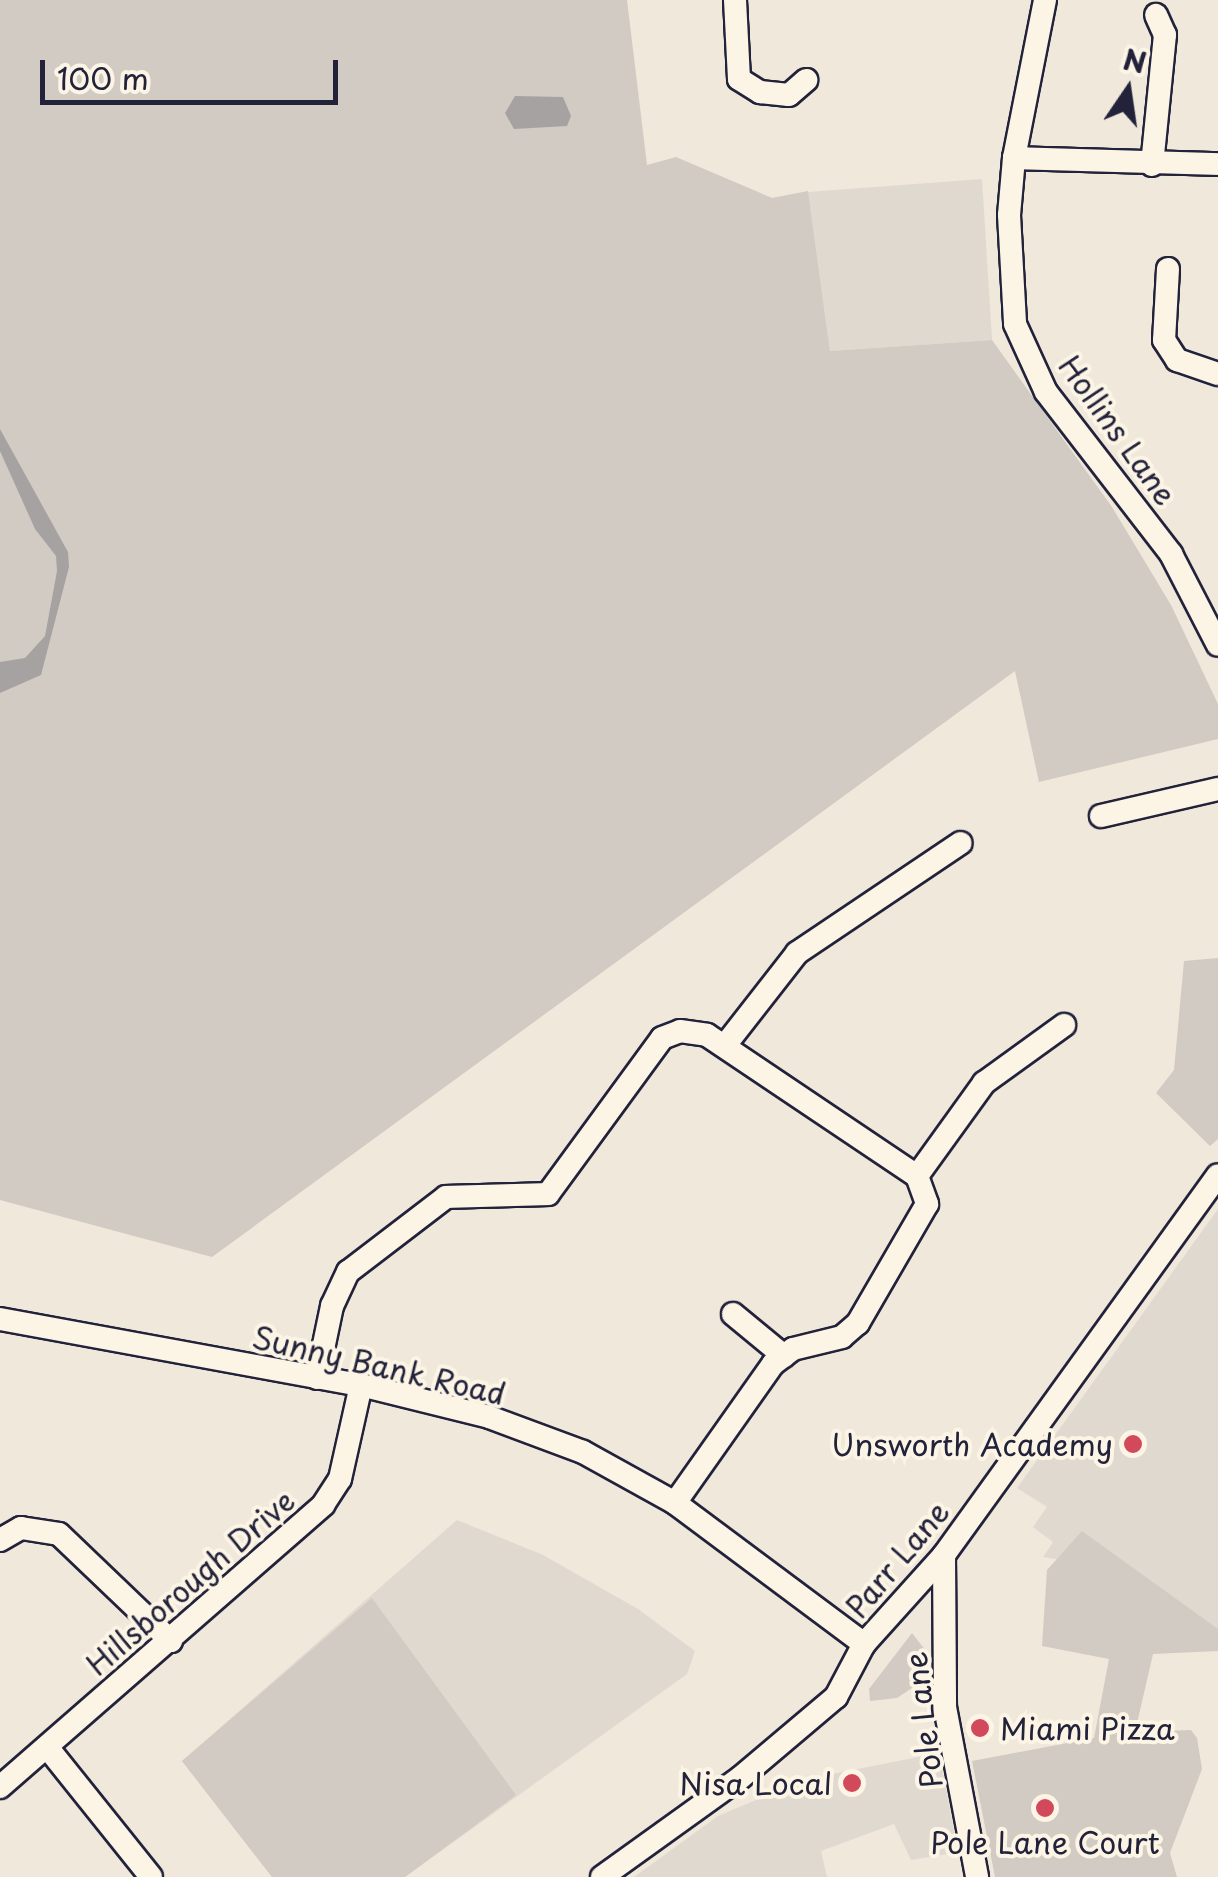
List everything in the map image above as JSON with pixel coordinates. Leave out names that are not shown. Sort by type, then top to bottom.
[{"type":"street","points":[[735,0],[739,79],[760,92],[789,96],[806,80]]},
{"type":"street","name":"Hollins Lane","points":[[1045,0],[1014,158],[1008,216],[1015,324],[1046,392],[1171,554],[1218,646]]},
{"type":"street","points":[[1152,166],[1165,35],[1156,15]]},
{"type":"street","points":[[1014,158],[1152,166],[1218,164]]},
{"type":"street","points":[[1168,270],[1164,340],[1177,360],[1218,374]]},
{"type":"street","points":[[1101,816],[1218,788]]},
{"type":"street","points":[[726,1044],[797,953],[961,842]]},
{"type":"street","points":[[917,1176],[984,1083],[1064,1025]]},
{"type":"street","points":[[317,1378],[332,1306],[348,1272],[446,1197],[538,1198],[557,1187],[662,1038],[687,1031],[726,1044],[917,1176],[926,1215],[858,1323],[842,1337],[784,1356],[675,1503]]},
{"type":"street","name":"Parr Lane","points":[[602,1877],[803,1727],[836,1697],[864,1644],[944,1554],[1218,1175]]},
{"type":"street","points":[[732,1314],[784,1356]]},
{"type":"street","name":"Sunny Bank Road","points":[[0,1319],[361,1385],[505,1422],[584,1452],[675,1503],[864,1644]]},
{"type":"street","name":"Hillsborough Drive","points":[[0,1787],[323,1505],[345,1464],[361,1385]]},
{"type":"street","points":[[0,1540],[21,1528],[59,1534],[171,1641]]},
{"type":"street","name":"Pole Lane","points":[[944,1554],[945,1707],[977,1877]]},
{"type":"street","points":[[46,1747],[151,1877]]},
{"type":"shaded area","points":[[0,0],[627,0],[647,165],[676,157],[772,198],[808,191],[830,351],[992,340],[1112,507],[1171,605],[1218,704],[1218,739],[1039,782],[1015,671],[212,1257],[0,1200]]},
{"type":"shaded area","points":[[515,96],[563,97],[571,116],[567,126],[514,129],[505,113]]},
{"type":"shaded area","points":[[982,179],[992,340],[830,351],[808,192]]},
{"type":"shaded area","points":[[0,429],[68,552],[69,567],[41,675],[0,693],[0,662],[25,658],[45,636],[57,571],[56,556],[35,529],[0,451]]},
{"type":"shaded area","points":[[1218,958],[1218,1139],[1210,1146],[1156,1093],[1174,1070],[1184,961]]},
{"type":"shaded area","name":"Unsworth Academy","points":[[1218,1209],[1218,1630],[1070,1561],[1043,1557],[1053,1542],[1033,1527],[1047,1507],[1017,1488]]},
{"type":"shaded area","points":[[457,1520],[543,1555],[638,1609],[695,1651],[687,1674],[405,1877],[272,1877],[182,1761]]},
{"type":"shaded area","points":[[1082,1531],[1218,1629],[1218,1651],[1153,1654],[1135,1732],[1191,1730],[1197,1738],[1202,1769],[1170,1853],[1177,1877],[995,1877],[972,1761],[1094,1738],[1109,1659],[1042,1646],[1047,1570]]},
{"type":"shaded area","points":[[372,1598],[516,1795],[405,1877],[272,1877],[182,1761]]},
{"type":"shaded area","points":[[912,1633],[926,1651],[924,1680],[897,1698],[870,1701],[869,1689]]},
{"type":"shaded area","points":[[939,1753],[958,1852],[911,1860],[894,1824],[821,1851],[827,1877],[634,1877],[718,1816],[756,1800],[832,1774]]},
{"type":"place","name":"Unsworth Academy","points":[[1133,1444]]},
{"type":"place","name":"Miami Pizza","points":[[980,1728]]},
{"type":"place","name":"Nisa Local","points":[[852,1783]]},
{"type":"place","name":"Pole Lane Court","points":[[1045,1808]]}]
